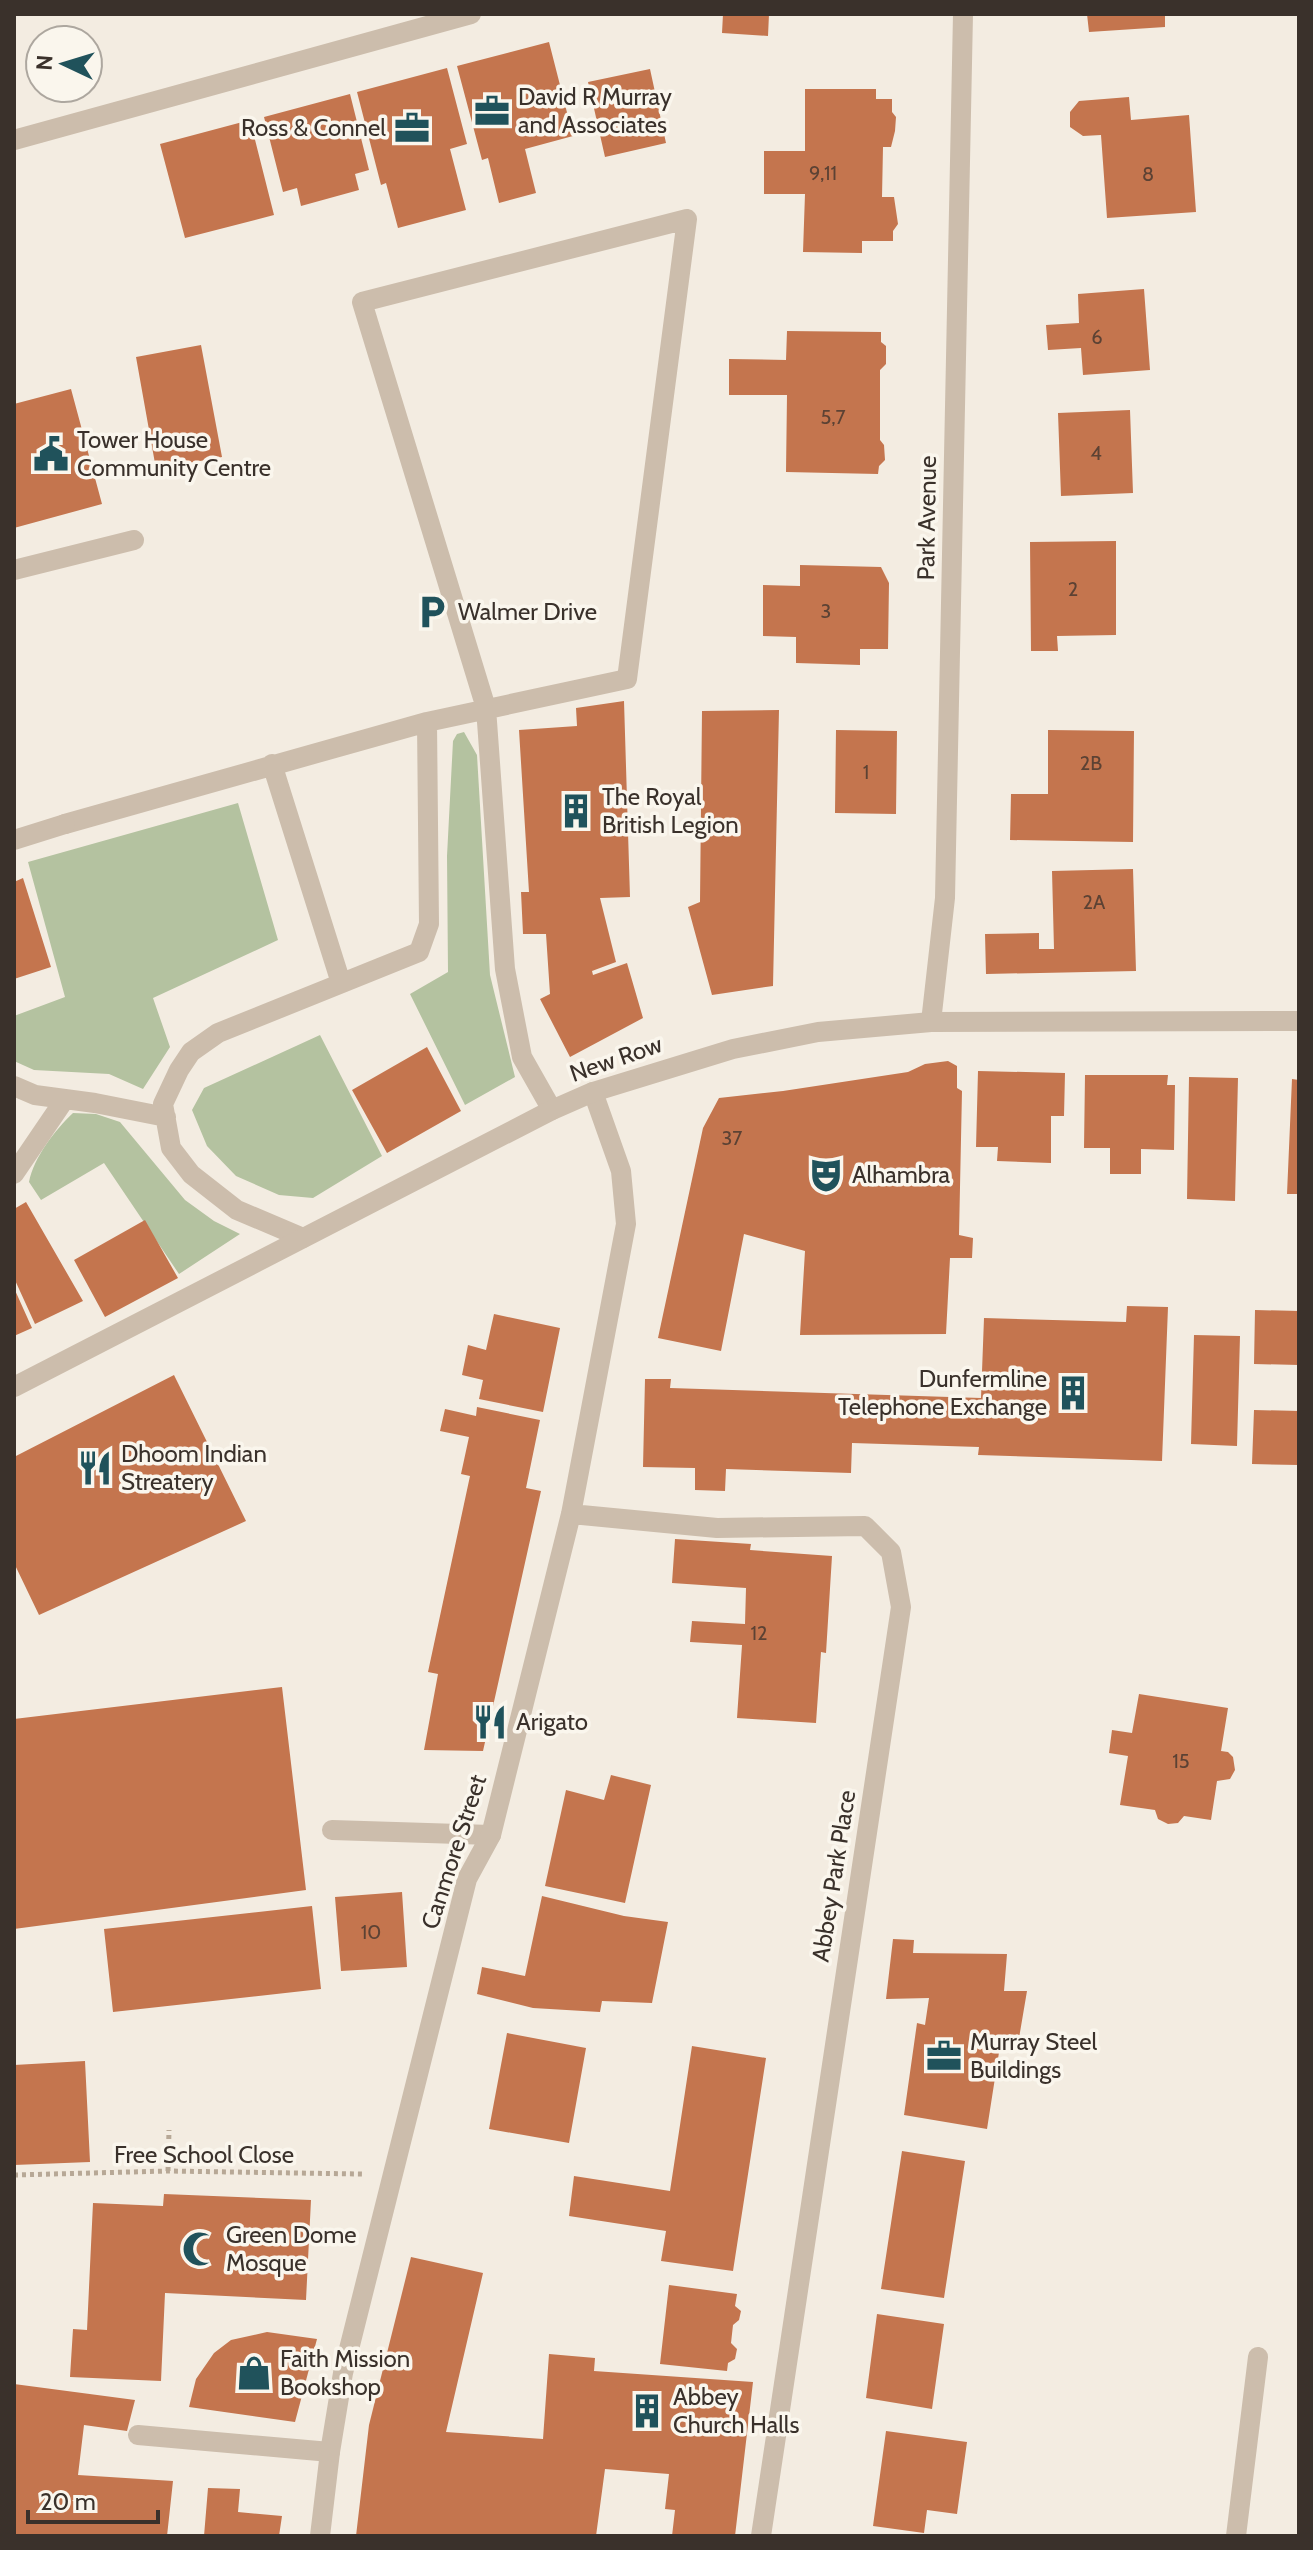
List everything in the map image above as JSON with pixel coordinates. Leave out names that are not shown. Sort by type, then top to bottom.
[{"type":"street","points":[[14,140],[471,14]]},
{"type":"street","name":"Park Avenue","points":[[931,1022],[945,898],[963,14]]},
{"type":"street","points":[[14,840],[427,722],[486,708],[627,679],[687,219],[362,302],[486,708],[505,969],[522,1057],[552,1110]]},
{"type":"street","points":[[14,570],[134,540]]},
{"type":"street","points":[[303,1238],[237,1210],[191,1174],[171,1148],[163,1104],[191,1052],[218,1033],[419,952],[429,924],[427,722]]},
{"type":"street","points":[[272,764],[341,983]]},
{"type":"street","name":"New Row","points":[[14,1387],[552,1110],[593,1092],[747,1046],[818,1032],[931,1022],[1299,1021]]},
{"type":"street","points":[[14,1086],[35,1095],[166,1117]]},
{"type":"street","name":"Canmore Street","points":[[320,2536],[343,2373],[467,1879],[491,1835],[571,1514],[626,1224],[621,1171],[593,1092]]},
{"type":"street","points":[[14,1174],[65,1099]]},
{"type":"street","name":"Abbey Park Place","points":[[571,1514],[717,1528],[865,1526],[891,1552],[901,1607],[761,2536]]},
{"type":"street","points":[[332,1830],[491,1835]]},
{"type":"street","points":[[1236,2536],[1258,2357]]},
{"type":"street","points":[[138,2435],[330,2452]]},
{"type":"path","points":[[168,2171],[169,2130]]},
{"type":"path","name":"Free School Close","points":[[14,2175],[168,2171],[395,2174]]},
{"type":"green space","points":[[464,732],[477,755],[490,975],[515,1077],[465,1105],[410,994],[448,972],[447,856],[453,741],[457,734]]},
{"type":"green space","points":[[238,803],[278,940],[153,998],[170,1047],[143,1089],[109,1074],[34,1070],[14,1061],[14,1016],[65,997],[28,862]]},
{"type":"green space","points":[[320,1035],[382,1156],[313,1198],[279,1195],[236,1176],[207,1146],[192,1110],[204,1088]]},
{"type":"green space","points":[[73,1113],[96,1114],[120,1122],[185,1200],[214,1221],[240,1234],[179,1274],[104,1163],[41,1200],[29,1182],[35,1163],[46,1144]]},
{"type":"building","points":[[723,14],[769,14],[768,36],[722,33]]},
{"type":"building","points":[[1087,14],[1165,14],[1165,27],[1089,32]]},
{"type":"building","points":[[549,42],[573,136],[525,149],[536,193],[499,203],[488,158],[482,160],[457,66]]},
{"type":"building","points":[[447,68],[467,144],[450,149],[466,210],[398,228],[386,183],[381,185],[357,92]]},
{"type":"building","points":[[650,69],[666,143],[605,157],[588,82]]},
{"type":"building","points":[[805,89],[876,89],[876,99],[892,99],[895,131],[891,147],[883,147],[882,197],[894,197],[898,224],[893,231],[893,241],[862,241],[862,253],[803,252],[805,194],[764,194],[764,151],[805,151]]},
{"type":"building","points":[[350,94],[369,170],[355,174],[359,190],[301,206],[297,188],[283,192],[264,117]]},
{"type":"building","points":[[1129,97],[1131,120],[1189,115],[1196,212],[1107,218],[1101,135],[1083,136],[1070,127],[1070,112],[1079,101]]},
{"type":"building","points":[[250,120],[274,215],[185,238],[160,144]]},
{"type":"building","points":[[1144,289],[1150,370],[1083,375],[1081,348],[1048,350],[1046,325],[1079,323],[1078,294]]},
{"type":"building","points":[[787,331],[881,332],[881,342],[886,346],[886,364],[880,370],[880,440],[884,445],[885,460],[879,466],[878,474],[786,472],[787,395],[729,395],[729,359],[786,360]]},
{"type":"building","points":[[201,345],[222,457],[156,469],[136,357]]},
{"type":"building","name":"Tower House Community Centre","points":[[71,389],[102,504],[14,528],[14,404]]},
{"type":"building","points":[[1130,410],[1133,493],[1061,496],[1058,413]]},
{"type":"building","points":[[1116,541],[1116,635],[1057,636],[1058,651],[1031,651],[1030,542]]},
{"type":"building","points":[[800,565],[881,567],[889,583],[888,649],[860,649],[860,665],[796,663],[796,637],[763,636],[763,585],[800,586]]},
{"type":"building","name":"The Royal British Legion","points":[[624,701],[630,897],[600,898],[616,962],[592,971],[593,975],[627,963],[643,1018],[570,1057],[540,999],[550,994],[546,934],[523,934],[521,892],[529,892],[519,730],[577,726],[576,708]]},
{"type":"building","points":[[779,710],[773,986],[712,995],[688,907],[700,902],[702,711]]},
{"type":"building","points":[[836,730],[897,731],[896,814],[835,813]]},
{"type":"building","points":[[1048,730],[1134,731],[1133,842],[1010,840],[1011,794],[1048,794]]},
{"type":"building","points":[[1133,869],[1136,971],[986,974],[985,934],[1039,933],[1039,949],[1054,949],[1052,871]]},
{"type":"building","points":[[23,878],[51,967],[14,979],[14,882]]},
{"type":"building","points":[[427,1047],[461,1111],[387,1153],[352,1090]]},
{"type":"building","name":"Alhambra","points":[[948,1061],[957,1066],[957,1088],[962,1091],[959,1235],[973,1238],[972,1258],[950,1258],[946,1334],[800,1335],[805,1251],[744,1234],[721,1351],[658,1338],[703,1128],[719,1098],[908,1072],[925,1064]]},
{"type":"building","points":[[978,1071],[1065,1073],[1064,1116],[1051,1116],[1051,1163],[997,1161],[998,1147],[976,1147]]},
{"type":"building","points":[[1085,1075],[1168,1075],[1167,1085],[1175,1085],[1174,1150],[1141,1149],[1141,1174],[1110,1174],[1110,1148],[1084,1148]]},
{"type":"building","points":[[1189,1077],[1238,1078],[1235,1201],[1187,1199]]},
{"type":"building","points":[[1292,1079],[1299,1080],[1299,1194],[1287,1194]]},
{"type":"building","points":[[26,1202],[83,1301],[35,1324],[14,1278],[14,1209]]},
{"type":"building","points":[[145,1220],[178,1278],[105,1317],[74,1260]]},
{"type":"building","points":[[14,1288],[32,1328],[14,1336]]},
{"type":"building","name":"Dunfermline Telephone Exchange","points":[[1127,1306],[1168,1307],[1162,1461],[978,1455],[979,1447],[852,1443],[851,1473],[726,1469],[725,1491],[695,1490],[695,1468],[643,1467],[645,1379],[671,1379],[670,1388],[981,1398],[984,1318],[1126,1322]]},
{"type":"building","points":[[1255,1310],[1299,1311],[1299,1365],[1254,1364]]},
{"type":"building","points":[[494,1314],[560,1328],[543,1412],[479,1399],[483,1380],[462,1375],[468,1345],[486,1350]]},
{"type":"building","points":[[1194,1335],[1240,1336],[1237,1446],[1191,1444]]},
{"type":"building","points":[[174,1375],[246,1521],[39,1615],[14,1563],[14,1457]]},
{"type":"building","points":[[477,1407],[540,1420],[526,1488],[541,1491],[483,1751],[424,1750],[438,1674],[428,1672],[470,1476],[461,1474],[469,1437],[440,1431],[445,1409],[476,1416]]},
{"type":"building","points":[[1254,1410],[1299,1411],[1299,1465],[1252,1464]]},
{"type":"building","points":[[675,1539],[751,1544],[750,1550],[832,1556],[826,1653],[821,1652],[816,1723],[737,1718],[742,1645],[690,1642],[692,1621],[745,1624],[746,1588],[672,1583]]},
{"type":"building","points":[[282,1687],[306,1890],[14,1929],[14,1719]]},
{"type":"building","points":[[1139,1694],[1228,1708],[1221,1751],[1233,1757],[1235,1770],[1230,1779],[1217,1781],[1211,1820],[1184,1816],[1178,1823],[1168,1824],[1158,1819],[1155,1810],[1120,1805],[1128,1756],[1109,1753],[1112,1730],[1132,1733]]},
{"type":"building","points":[[611,1775],[651,1785],[625,1903],[545,1886],[566,1790],[604,1800]]},
{"type":"building","points":[[402,1892],[407,1967],[341,1971],[335,1897]]},
{"type":"building","points":[[542,1896],[624,1916],[668,1922],[652,2003],[602,2001],[600,2012],[533,2008],[477,1994],[482,1967],[525,1976]]},
{"type":"building","points":[[312,1906],[321,1989],[113,2012],[104,1929]]},
{"type":"building","points":[[893,1939],[914,1940],[913,1953],[1007,1954],[1004,1991],[1027,1991],[1017,2050],[1000,2046],[987,2129],[904,2115],[917,2023],[925,2025],[929,1998],[886,1999]]},
{"type":"building","points":[[507,2033],[586,2048],[569,2143],[489,2129]]},
{"type":"building","points":[[692,2046],[766,2058],[733,2271],[661,2261],[666,2231],[569,2216],[574,2176],[670,2191]]},
{"type":"building","points":[[85,2061],[90,2162],[14,2165],[14,2065]]},
{"type":"building","points":[[902,2151],[965,2161],[944,2298],[881,2289]]},
{"type":"building","name":"Green Dome Mosque","points":[[164,2194],[311,2200],[306,2300],[165,2293],[161,2381],[70,2377],[73,2329],[87,2330],[93,2203],[163,2206]]},
{"type":"building","points":[[411,2257],[483,2273],[446,2432],[543,2439],[549,2354],[595,2358],[594,2371],[753,2382],[735,2536],[672,2536],[675,2510],[665,2509],[669,2474],[605,2469],[596,2536],[356,2536],[369,2425]]},
{"type":"building","points":[[669,2285],[737,2294],[735,2306],[741,2311],[739,2320],[733,2325],[731,2343],[737,2349],[735,2359],[728,2363],[727,2371],[660,2364]]},
{"type":"building","points":[[877,2314],[944,2324],[932,2409],[866,2398]]},
{"type":"building","name":"Faith Mission Bookshop","points":[[267,2332],[317,2339],[295,2422],[189,2407],[196,2379],[214,2353],[231,2340]]},
{"type":"building","points":[[14,2384],[135,2400],[127,2431],[84,2425],[78,2475],[173,2481],[167,2536],[14,2536]]},
{"type":"building","points":[[886,2431],[967,2442],[957,2514],[927,2510],[924,2533],[873,2526]]},
{"type":"building","points":[[208,2488],[240,2489],[238,2512],[282,2516],[279,2536],[204,2536]]},
{"type":"place","name":"David R Murray and Associates","points":[[492,111]]},
{"type":"place","name":"Ross & Connel","points":[[412,128]]},
{"type":"place","name":"Tower House Community Centre","points":[[51,454]]},
{"type":"place","name":"Walmer Drive","points":[[432,612]]},
{"type":"place","name":"The Royal British Legion","points":[[576,811]]},
{"type":"place","name":"Alhambra","points":[[826,1175]]},
{"type":"place","name":"Dunfermline Telephone Exchange","points":[[1073,1393]]},
{"type":"place","name":"Dhoom Indian Streatery","points":[[95,1468]]},
{"type":"place","name":"Arigato","points":[[490,1722]]},
{"type":"place","name":"Murray Steel Buildings","points":[[944,2056]]},
{"type":"place","name":"Green Dome Mosque","points":[[200,2249]]},
{"type":"place","name":"Faith Mission Bookshop","points":[[254,2373]]},
{"type":"place","name":"Abbey Church Halls","points":[[647,2411]]}]
